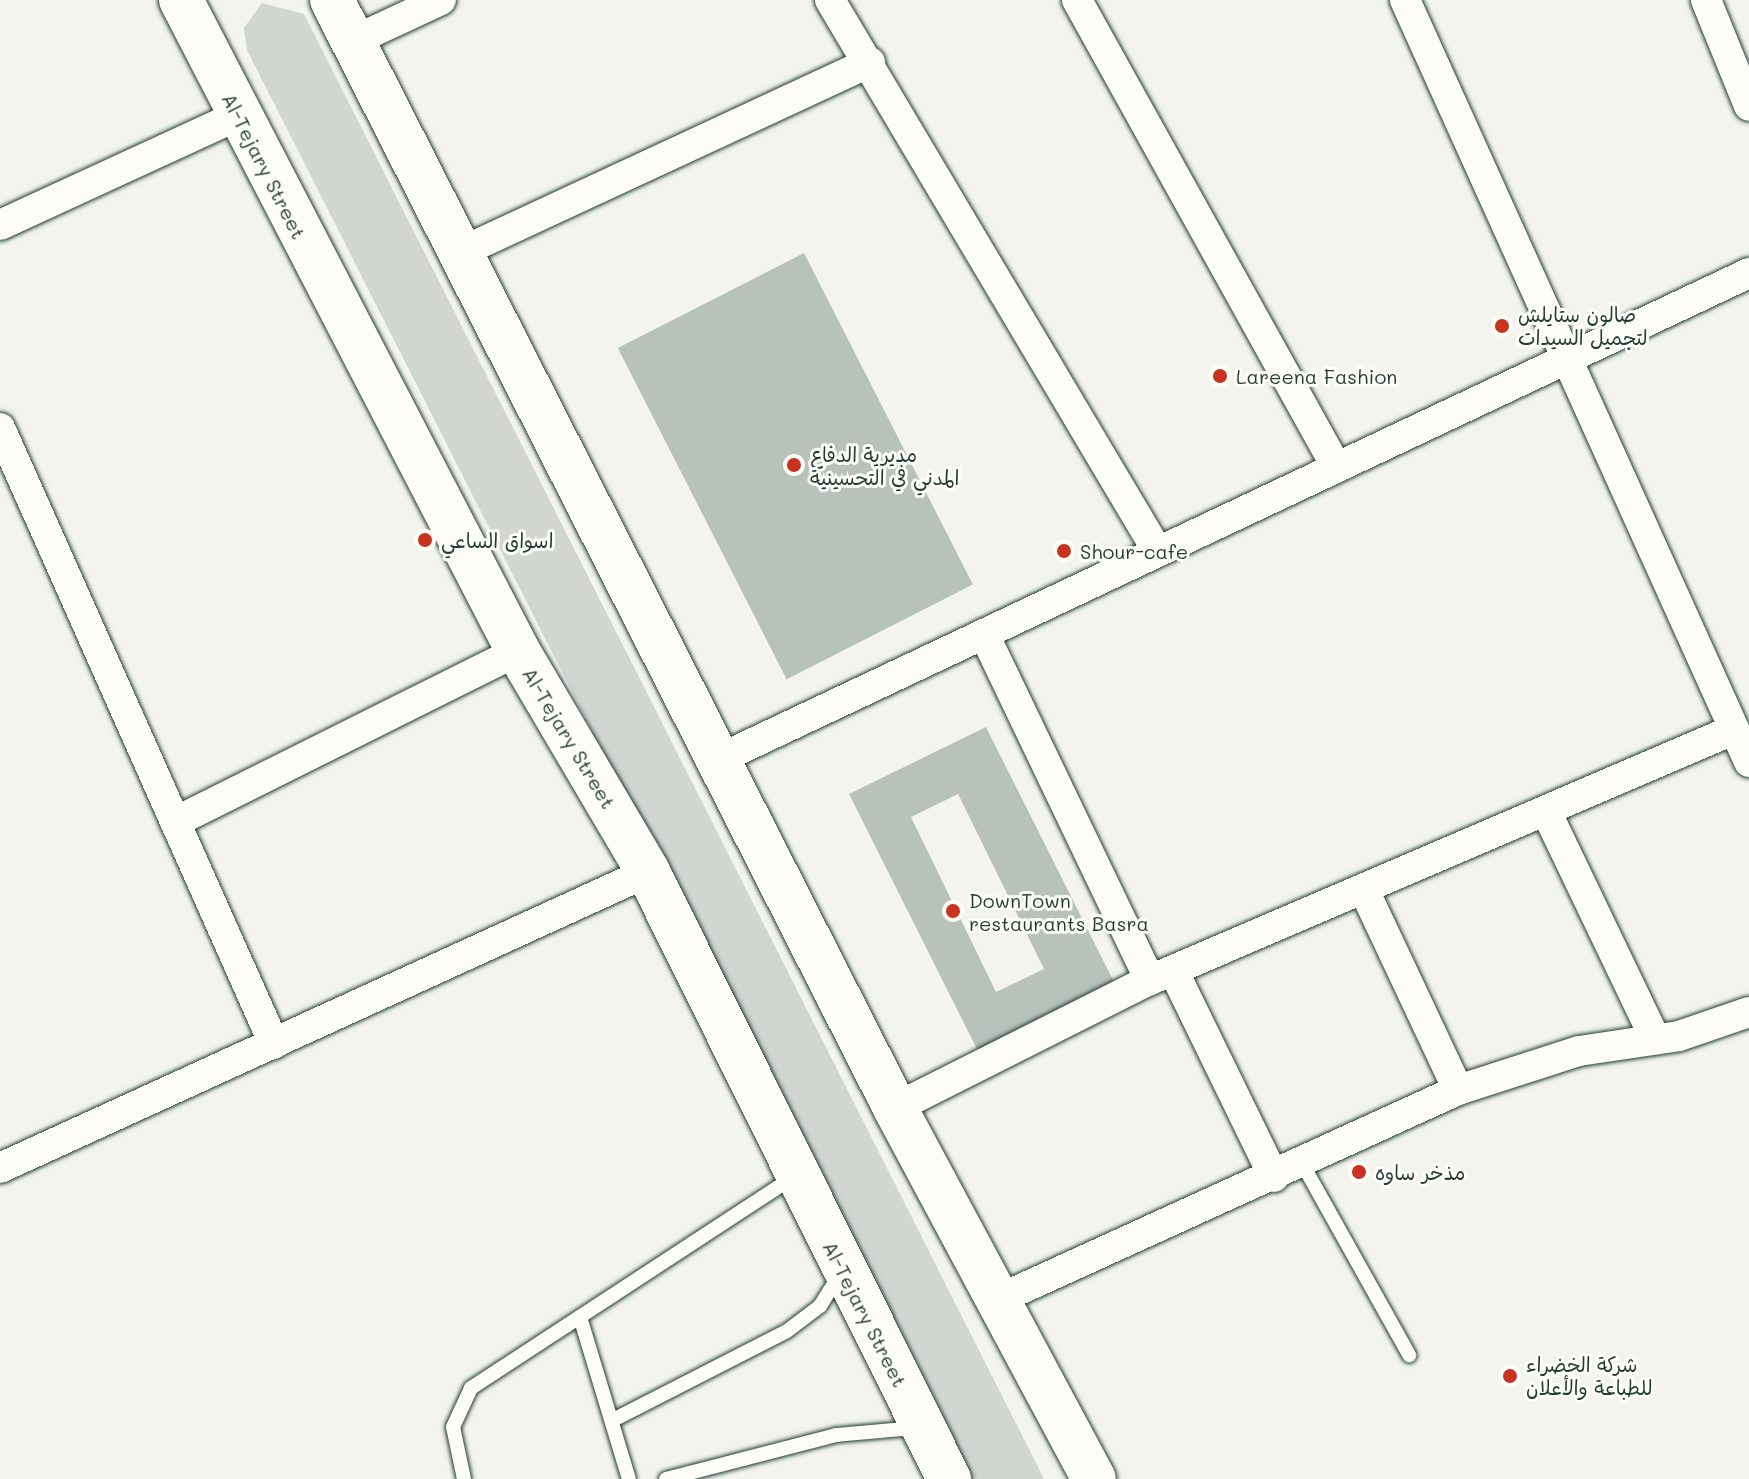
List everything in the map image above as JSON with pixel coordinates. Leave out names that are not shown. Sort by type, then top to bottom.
[{"type":"main road","points":[[332,0],[895,1108],[1094,1479]]},
{"type":"main road","name":"Al-Tejary Street","points":[[192,8],[237,116],[518,651],[648,872],[795,1176],[949,1479]]},
{"type":"street","points":[[353,41],[441,0]]},
{"type":"street","points":[[830,0],[870,62],[1158,552]]},
{"type":"street","points":[[1077,0],[1337,468]]},
{"type":"street","points":[[1405,0],[1571,358],[1749,762]]},
{"type":"street","points":[[1706,0],[1749,106]]},
{"type":"street","points":[[461,252],[870,62]]},
{"type":"street","points":[[0,225],[237,116]]},
{"type":"street","points":[[719,759],[1571,358],[1748,278]]},
{"type":"street","points":[[0,428],[274,1044]]},
{"type":"street","points":[[984,634],[1162,976],[1274,1177]]},
{"type":"street","points":[[175,822],[518,651]]},
{"type":"street","points":[[895,1108],[1162,976],[1733,730]]},
{"type":"street","points":[[1546,811],[1655,1039]]},
{"type":"street","points":[[0,1168],[648,872]]},
{"type":"street","points":[[1364,890],[1458,1090]]},
{"type":"street","points":[[997,1300],[1303,1165],[1458,1090],[1579,1051],[1655,1039],[1749,1012]]},
{"type":"lane","points":[[1303,1165],[1409,1355]]},
{"type":"lane","points":[[464,1479],[454,1440],[461,1401],[471,1388],[795,1176]]},
{"type":"lane","points":[[613,1420],[805,1320],[842,1270]]},
{"type":"lane","points":[[580,1317],[629,1479]]},
{"type":"lane","points":[[666,1479],[848,1433],[923,1428]]},
{"type":"shaded area","points":[[262,3],[304,14],[1044,1479],[971,1479],[247,50],[244,28]]},
{"type":"building","name":"مديرية الدفاع المدني في التحسينية","points":[[804,253],[973,584],[787,679],[618,348]]},
{"type":"building","points":[[986,727],[1115,984],[978,1051],[849,794]],"holes":[[[958,794],[1044,969],[996,992],[911,817]]]},
{"type":"place","name":"صالون ستايلش لتجميل السيدات","points":[[1502,326]]},
{"type":"place","name":"Lareena Fashion","points":[[1220,376]]},
{"type":"place","name":"مديرية الدفاع المدني في التحسينية","points":[[794,465]]},
{"type":"place","name":"اسواق الساعي","points":[[425,540]]},
{"type":"place","name":"Shour-cafe","points":[[1064,551]]},
{"type":"place","name":"DownTown restaurants Basra","points":[[953,911]]},
{"type":"place","name":"مذخر ساوه","points":[[1359,1172]]},
{"type":"place","name":"شركة الخضراء للطباعة والأعلان","points":[[1510,1376]]}]
